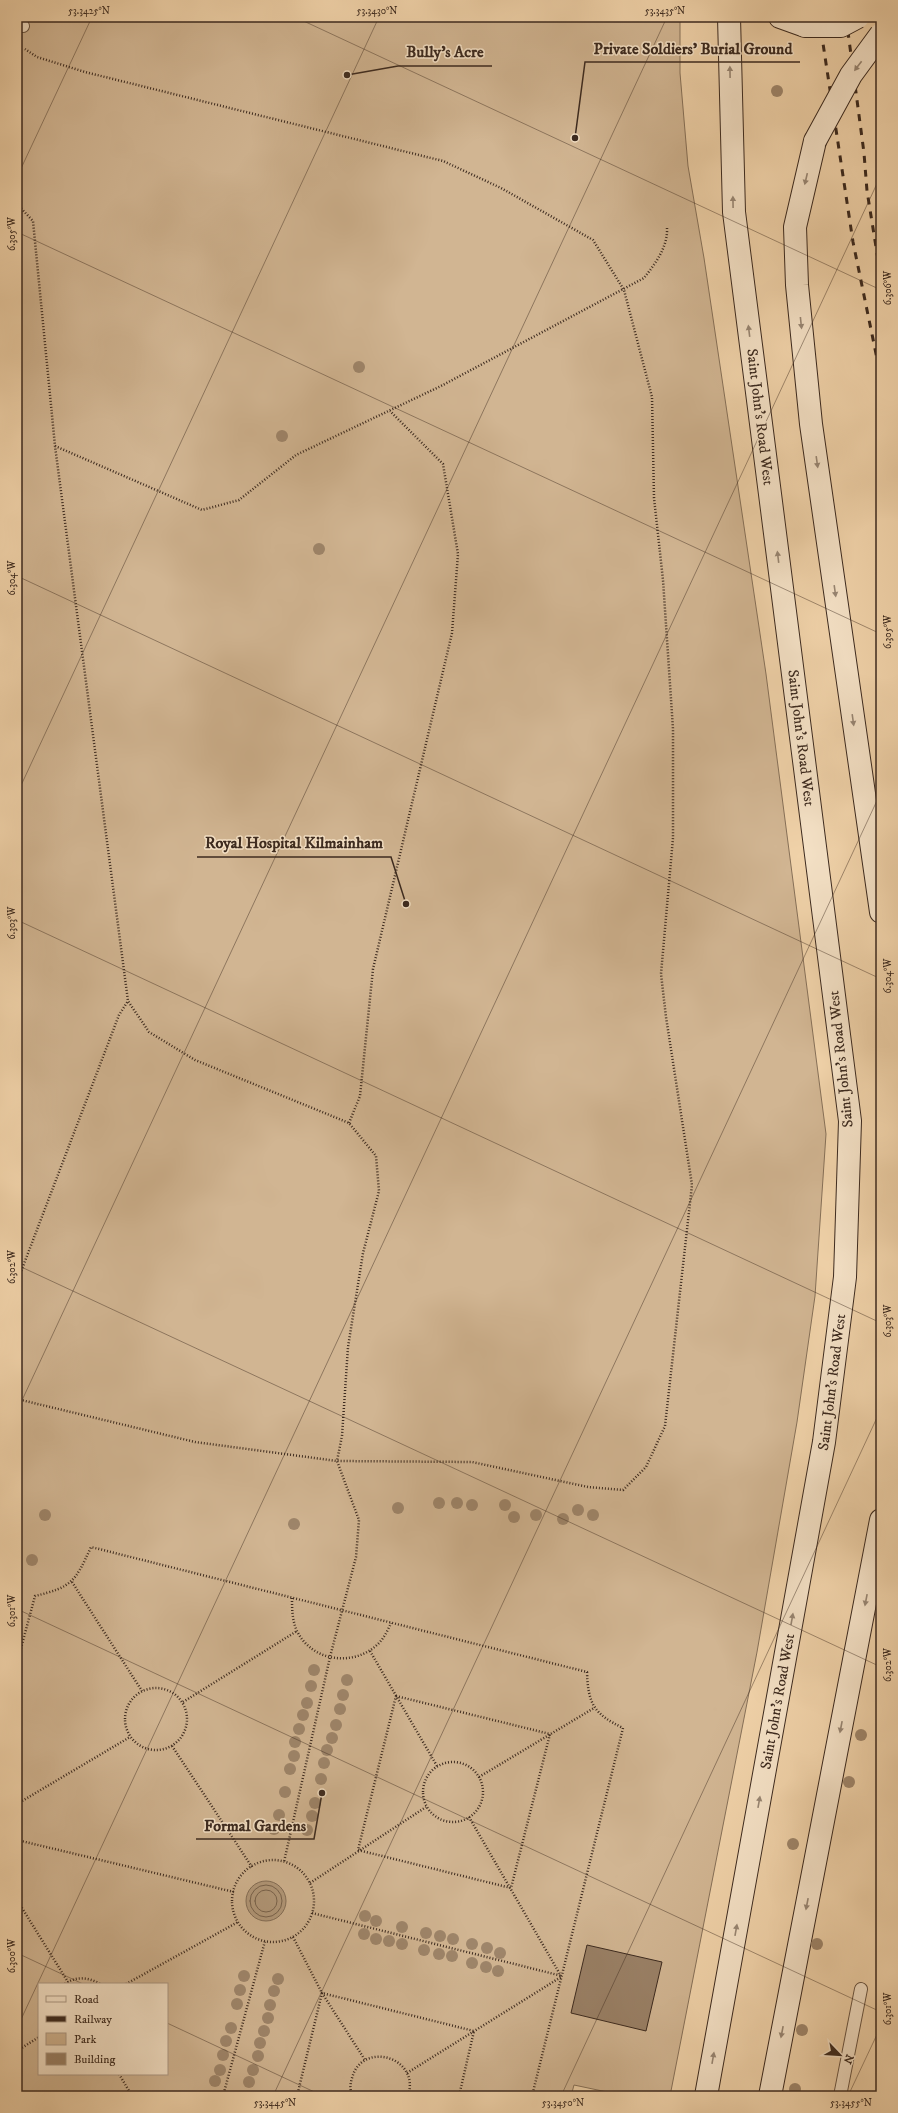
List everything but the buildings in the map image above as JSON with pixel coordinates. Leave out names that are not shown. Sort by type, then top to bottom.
[{"type":"main road","name":"Saint John's Road West","points":[[706,2096],[824,1442],[845,1277],[850,1121],[734,212],[729,17]]},
{"type":"main road","points":[[780,17],[804,26],[840,26],[858,17]]},
{"type":"main road","points":[[881,34],[851,75],[815,141],[795,227],[797,285],[811,424],[881,912]]},
{"type":"main road","points":[[770,2096],[881,1520]]},
{"type":"lane","points":[[840,2096],[861,1988]]},
{"type":"path","points":[[17,1399],[196,1442],[337,1461],[472,1462],[588,1487],[623,1490],[646,1468],[665,1426],[692,1184],[666,1017],[662,974],[673,838],[673,729],[663,580],[654,498],[652,397],[624,290],[593,240],[501,188],[443,162],[85,72],[37,57],[24,49]]},
{"type":"path","points":[[17,204],[33,221],[55,446],[128,1001],[149,1032],[195,1060],[349,1123],[376,1156],[378,1191],[363,1253],[350,1339],[342,1436],[337,1461],[358,1520],[356,1557],[330,1657],[284,1862]]},
{"type":"path","points":[[55,446],[202,510],[239,500],[296,455],[390,411],[624,290],[644,278],[656,263],[668,238],[668,228]]},
{"type":"path","points":[[349,1123],[360,1096],[373,969],[452,633],[458,554],[442,464],[390,411]]},
{"type":"path","points":[[17,1282],[119,1015],[128,1001]]},
{"type":"path","points":[[17,1663],[34,1596],[54,1591],[72,1582],[91,1547],[587,1672],[587,1687],[594,1708],[604,1719],[623,1728],[532,2096]]},
{"type":"path","points":[[72,1582],[142,1691]]},
{"type":"path","points":[[292,1598],[292,1615],[297,1631],[307,1645],[321,1654],[330,1657],[354,1657],[370,1651],[379,1643],[391,1623]]},
{"type":"path","points":[[182,1702],[297,1631]]},
{"type":"path","points":[[370,1651],[437,1766]]},
{"type":"path","points":[[160,1688],[176,1695],[187,1711],[187,1726],[180,1740],[172,1746],[158,1750],[145,1748],[130,1737],[125,1720],[126,1712],[134,1696],[142,1691],[160,1688]]},
{"type":"path","points":[[396,1696],[550,1734]]},
{"type":"path","points":[[358,1850],[396,1696]]},
{"type":"path","points":[[479,1777],[594,1708]]},
{"type":"path","points":[[511,1888],[550,1734]]},
{"type":"path","points":[[17,1804],[130,1737]]},
{"type":"path","points":[[172,1746],[252,1867]]},
{"type":"path","points":[[456,1762],[465,1764],[479,1777],[482,1785],[480,1803],[469,1817],[454,1822],[446,1821],[431,1813],[426,1807],[423,1788],[425,1780],[437,1766],[456,1762]]},
{"type":"path","points":[[310,1883],[358,1850],[426,1807]]},
{"type":"path","points":[[469,1817],[562,1976]]},
{"type":"path","points":[[17,1840],[234,1892]]},
{"type":"path","points":[[358,1850],[511,1888]]},
{"type":"path","points":[[267,1861],[284,1862],[299,1870],[310,1883],[314,1903],[312,1913],[308,1923],[293,1937],[275,1942],[265,1941],[254,1938],[245,1931],[238,1922],[233,1907],[234,1892],[243,1873],[252,1867],[267,1861]]},
{"type":"path","points":[[17,1900],[68,1982],[86,1979],[97,1983]]},
{"type":"path","points":[[312,1913],[562,1976]]},
{"type":"path","points":[[128,1983],[238,1922]]},
{"type":"path","points":[[293,1937],[322,1993],[365,2060]]},
{"type":"path","points":[[223,2096],[265,1941]]},
{"type":"path","points":[[407,2073],[562,1976]]},
{"type":"path","points":[[322,1993],[474,2030]]},
{"type":"path","points":[[297,2096],[322,1993]]},
{"type":"path","points":[[459,2096],[474,2030]]},
{"type":"path","points":[[17,2051],[38,2038]]},
{"type":"path","points":[[352,2096],[350,2083],[358,2066],[365,2060],[377,2057],[389,2057],[403,2066],[410,2081],[408,2096]]},
{"type":"path","points":[[120,2075],[132,2096]]},
{"type":"green space","points":[[17,17],[680,17],[680,73],[688,166],[704,258],[766,674],[826,1134],[815,1296],[797,1422],[757,1652],[670,2096],[626,2096],[574,2085],[571,2096],[17,2096]]},
{"type":"water","points":[[270,1881],[277,1884],[283,1890],[286,1901],[285,1909],[277,1918],[270,1921],[262,1921],[255,1918],[247,1909],[246,1897],[249,1890],[258,1882]]},
{"type":"railway","points":[[819,17],[853,242],[881,378]]},
{"type":"railway","points":[[846,17],[864,153],[867,191],[881,278]]},
{"type":"railway","points":[[878,17],[881,39]]},
{"type":"place","name":"Bully's Acre","points":[[347,75]]},
{"type":"place","name":"Private Soldiers' Burial Ground","points":[[575,138]]},
{"type":"place","name":"Royal Hospital Kilmainham","points":[[406,904]]},
{"type":"place","name":"Formal Gardens","points":[[322,1793]]}]
